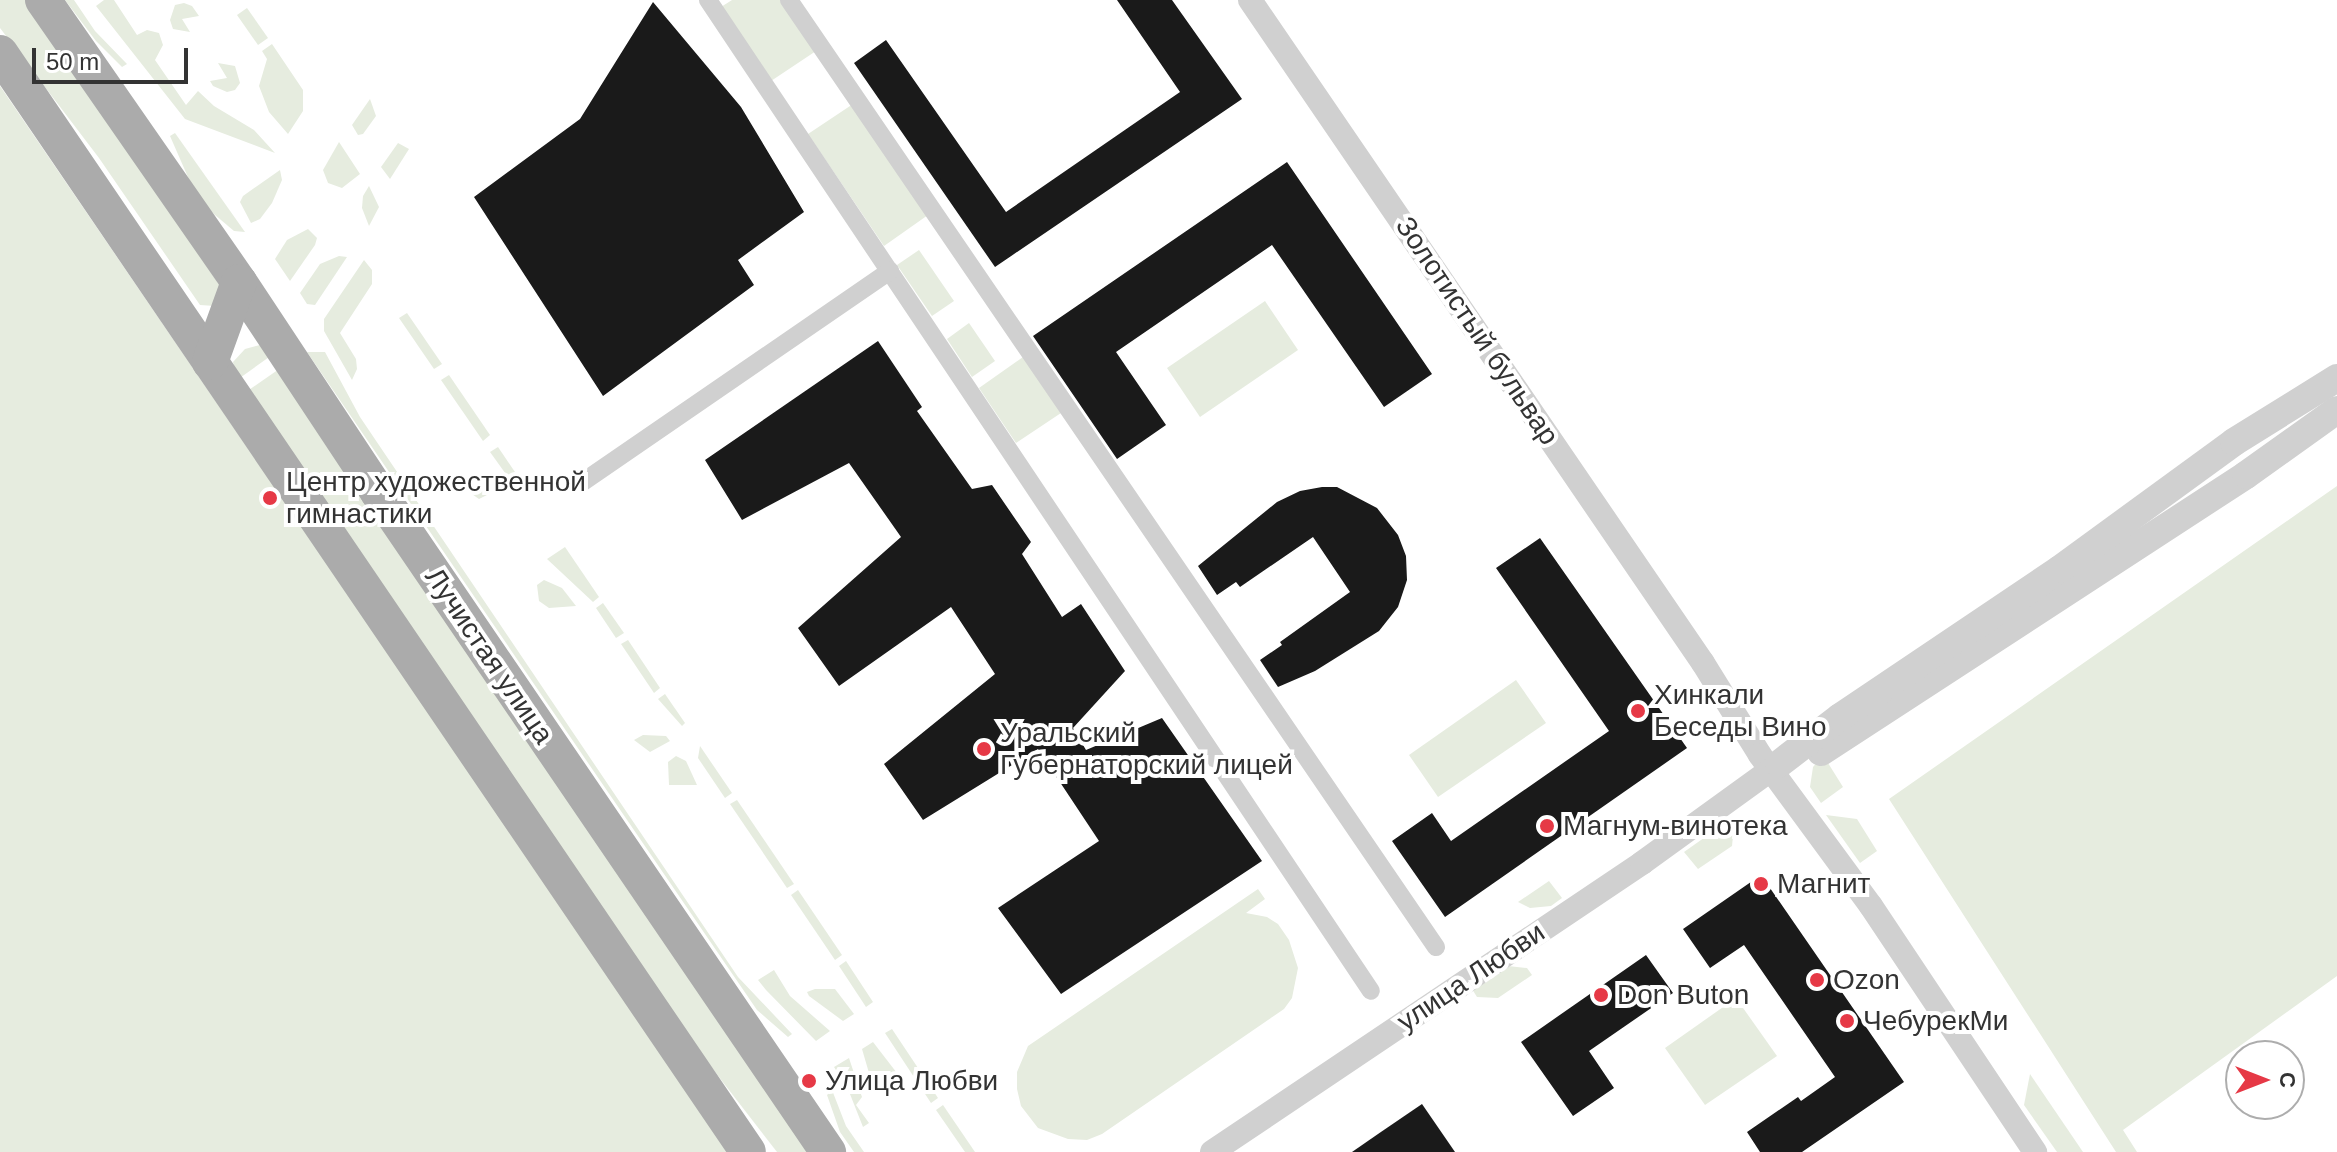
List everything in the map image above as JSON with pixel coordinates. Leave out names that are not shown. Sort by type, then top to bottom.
[{"type":"main road","name":"Лучистая улица","points":[[43,0],[239,282],[378,492],[828,1152]]},
{"type":"main road","points":[[0,53],[748,1152]]},
{"type":"main road","points":[[210,362],[239,282]]},
{"type":"main road","points":[[210,362],[265,321]]},
{"type":"street","points":[[708,0],[1371,991]]},
{"type":"street","points":[[789,0],[1436,947]]},
{"type":"street","name":"Золотистый бульвар","points":[[1250,0],[2035,1152]]},
{"type":"street","points":[[577,486],[890,271]]},
{"type":"street","points":[[1778,772],[1840,717],[2060,569],[2234,442],[2337,378]]},
{"type":"street","points":[[1778,772],[2246,475],[2337,410]]},
{"type":"street","name":"улица Любви","points":[[1212,1152],[1778,772]]},
{"type":"shaded area","points":[[0,0],[28,0],[224,292],[215,306],[200,305],[99,158],[0,28]]},
{"type":"shaded area","points":[[65,0],[74,0],[95,31],[127,64],[122,67],[96,41]]},
{"type":"shaded area","points":[[104,0],[114,0],[137,35],[147,30],[159,33],[163,45],[155,60],[186,105],[198,91],[214,106],[254,130],[275,153],[185,119],[96,6]]},
{"type":"shaded area","points":[[732,0],[781,0],[816,51],[771,81],[721,7]]},
{"type":"shaded area","points":[[184,3],[192,6],[199,16],[182,19],[190,32],[173,29],[170,20],[175,5]]},
{"type":"shaded area","points":[[247,8],[268,38],[258,45],[237,15]]},
{"type":"shaded area","points":[[272,44],[303,90],[303,111],[288,134],[269,112],[259,86],[267,59],[262,51]]},
{"type":"shaded area","points":[[218,63],[235,66],[240,83],[235,90],[227,92],[213,86],[210,81],[227,78]]},
{"type":"shaded area","points":[[0,86],[729,1152],[0,1152]]},
{"type":"shaded area","points":[[370,99],[376,116],[363,134],[358,135],[352,125]]},
{"type":"shaded area","points":[[853,104],[928,215],[884,246],[808,134]]},
{"type":"shaded area","points":[[175,133],[245,232],[234,231],[208,209],[191,184],[170,136]]},
{"type":"shaded area","points":[[339,142],[360,174],[342,188],[328,183],[323,170]]},
{"type":"shaded area","points":[[398,143],[409,149],[390,179],[381,167]]},
{"type":"shaded area","points":[[280,170],[282,180],[272,203],[260,219],[251,223],[240,202],[243,196]]},
{"type":"shaded area","points":[[369,186],[379,207],[369,226],[362,208],[363,196]]},
{"type":"shaded area","points":[[308,229],[317,238],[315,245],[290,281],[275,259],[287,240]]},
{"type":"shaded area","points":[[919,250],[954,301],[932,316],[897,265]]},
{"type":"shaded area","points":[[339,256],[347,257],[315,305],[307,304],[300,293],[320,264]]},
{"type":"shaded area","points":[[364,260],[372,270],[372,284],[340,333],[356,359],[357,369],[352,380],[324,331],[324,319]]},
{"type":"shaded area","points":[[1265,301],[1298,350],[1200,417],[1167,368]]},
{"type":"shaded area","points":[[407,313],[442,364],[434,369],[399,318]]},
{"type":"shaded area","points":[[969,323],[995,361],[972,377],[947,339]]},
{"type":"shaded area","points":[[260,345],[272,355],[237,380],[233,362],[245,349]]},
{"type":"shaded area","points":[[307,352],[325,352],[360,417],[738,977],[792,1034],[788,1037],[757,1010]]},
{"type":"shaded area","points":[[1023,357],[1061,413],[1016,443],[979,388]]},
{"type":"shaded area","points":[[282,367],[807,1152],[777,1152],[661,999],[246,392]]},
{"type":"shaded area","points":[[449,375],[490,435],[483,441],[441,380]]},
{"type":"shaded area","points":[[498,447],[515,472],[508,477],[490,452]]},
{"type":"shaded area","points":[[494,482],[493,492],[479,499],[459,485]]},
{"type":"shaded area","points":[[2337,486],[2337,976],[2248,1040],[2225,1040],[2225,1057],[2123,1130],[2137,1152],[2116,1152],[1889,799]]},
{"type":"shaded area","points":[[565,547],[599,597],[593,602],[547,559]]},
{"type":"shaded area","points":[[544,580],[562,588],[576,606],[549,608],[539,601],[537,585]]},
{"type":"shaded area","points":[[603,603],[624,633],[616,638],[596,608]]},
{"type":"shaded area","points":[[628,640],[660,688],[654,693],[621,644]]},
{"type":"shaded area","points":[[1516,680],[1546,723],[1438,797],[1409,755]]},
{"type":"shaded area","points":[[665,694],[685,723],[682,726],[658,699]]},
{"type":"shaded area","points":[[643,735],[666,736],[670,741],[650,752],[634,740]]},
{"type":"shaded area","points":[[700,746],[732,793],[725,798],[698,758]]},
{"type":"shaded area","points":[[1823,755],[1843,787],[1821,803],[1810,787],[1813,767]]},
{"type":"shaded area","points":[[676,756],[686,761],[697,785],[669,785],[668,762]]},
{"type":"shaded area","points":[[737,800],[794,884],[787,888],[730,804]]},
{"type":"shaded area","points":[[1826,815],[1857,819],[1877,851],[1860,863]]},
{"type":"shaded area","points":[[1735,816],[1732,846],[1698,869],[1684,852]]},
{"type":"shaded area","points":[[1549,881],[1562,898],[1551,906],[1530,908],[1518,902]]},
{"type":"shaded area","points":[[1258,889],[1265,899],[1246,913],[1267,917],[1278,924],[1289,940],[1298,968],[1292,998],[1284,1009],[1102,1134],[1087,1140],[1068,1139],[1038,1128],[1021,1106],[1017,1089],[1017,1072],[1028,1046]]},
{"type":"shaded area","points":[[798,890],[842,955],[835,960],[791,895]]},
{"type":"shaded area","points":[[846,961],[873,1002],[866,1007],[839,966]]},
{"type":"shaded area","points":[[1508,966],[1527,968],[1532,975],[1498,998],[1477,997],[1472,989]]},
{"type":"shaded area","points":[[774,970],[790,996],[830,1031],[816,1041],[766,990],[758,980]]},
{"type":"shaded area","points":[[835,989],[854,1014],[843,1021],[809,996],[807,992]]},
{"type":"shaded area","points":[[1736,998],[1777,1056],[1705,1105],[1665,1048]]},
{"type":"shaded area","points":[[892,1029],[938,1098],[931,1103],[885,1033]]},
{"type":"shaded area","points":[[873,1042],[900,1077],[899,1083],[877,1083],[869,1073],[862,1049]]},
{"type":"shaded area","points":[[849,1058],[862,1097],[856,1105],[869,1123],[863,1127],[848,1089],[834,1067]]},
{"type":"shaded area","points":[[2030,1074],[2083,1152],[2057,1152],[2024,1105]]},
{"type":"shaded area","points":[[832,1090],[846,1126],[864,1152],[854,1152],[840,1132],[827,1095]]},
{"type":"shaded area","points":[[943,1105],[975,1152],[965,1152],[936,1110]]},
{"type":"building","points":[[1117,0],[1172,0],[1242,99],[995,267],[854,63],[886,40],[1006,212],[1180,92]]},
{"type":"building","points":[[653,2],[741,107],[804,212],[738,260],[754,285],[603,396],[474,197],[580,119]]},
{"type":"building","points":[[1287,162],[1432,374],[1384,407],[1272,245],[1116,352],[1166,425],[1117,459],[1033,336]]},
{"type":"building","points":[[878,341],[922,407],[917,411],[972,489],[992,485],[1031,542],[1022,554],[1062,617],[1081,604],[1125,671],[1073,728],[1086,750],[1162,718],[1262,861],[1061,994],[998,908],[1099,841],[1038,749],[923,820],[884,764],[995,674],[951,607],[839,686],[798,628],[901,537],[849,463],[742,520],[705,460]]},
{"type":"building","points":[[1337,487],[1377,508],[1398,535],[1406,556],[1407,580],[1398,607],[1379,631],[1315,671],[1278,687],[1260,660],[1350,592],[1313,537],[1240,587],[1236,582],[1217,595],[1198,566],[1277,502],[1300,491]]},
{"type":"building","points":[[1540,538],[1687,748],[1445,917],[1392,841],[1432,813],[1451,841],[1609,731],[1496,568]]},
{"type":"building","points":[[1761,875],[1904,1082],[1802,1152],[1760,1152],[1747,1132],[1798,1097],[1801,1101],[1835,1077],[1744,945],[1710,968],[1683,929]]},
{"type":"building","points":[[1646,955],[1673,993],[1589,1051],[1614,1088],[1573,1116],[1521,1042]]},
{"type":"building","points":[[1422,1104],[1455,1152],[1352,1152],[1378,1134]]},
{"type":"place","name":"Центр художественной гимнастики","points":[[270,498]]},
{"type":"place","name":"Хинкали Беседы Вино","points":[[1638,711]]},
{"type":"place","name":"Уральский Губернаторский лицей","points":[[984,749]]},
{"type":"place","name":"Магнум-винотека","points":[[1547,826]]},
{"type":"place","name":"Магнит","points":[[1761,884]]},
{"type":"place","name":"Ozon","points":[[1817,980]]},
{"type":"place","name":"Don Buton","points":[[1601,995]]},
{"type":"place","name":"ЧебурекМи","points":[[1847,1021]]},
{"type":"place","name":"Улица Любви","points":[[809,1081]]}]
